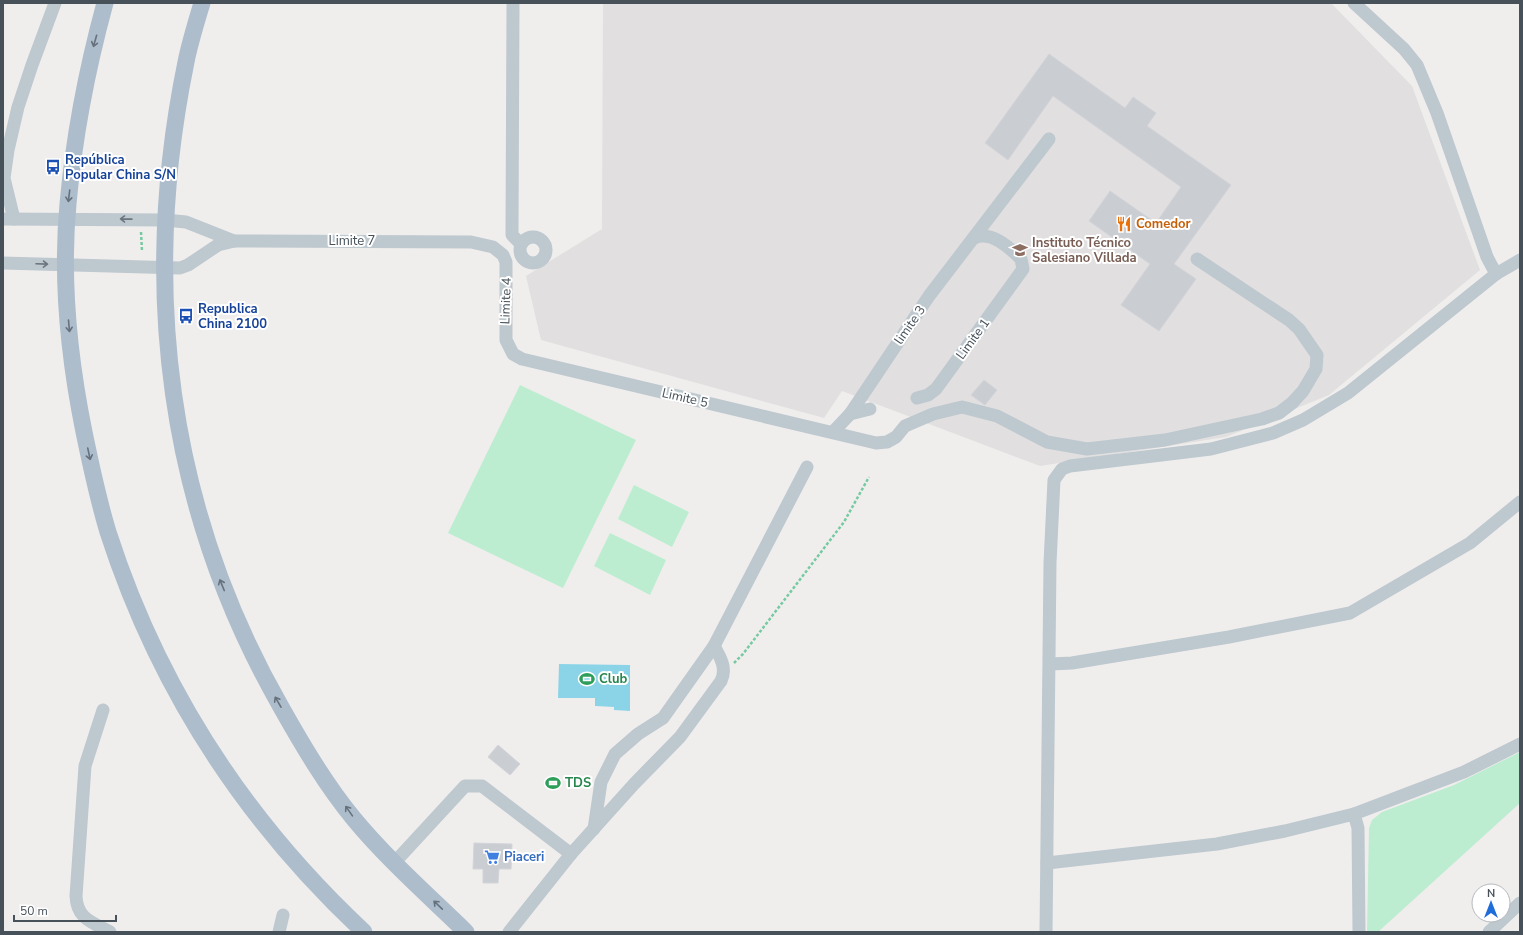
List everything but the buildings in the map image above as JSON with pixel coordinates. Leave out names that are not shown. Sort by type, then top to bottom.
[{"type":"main road","points":[[105,3],[93,47],[77,130],[67,218],[66,265],[72,359],[78,402],[96,490],[108,532],[125,580],[161,663],[198,730],[258,819],[311,881],[364,932]]},
{"type":"main road","points":[[202,3],[186,59],[176,111],[165,220],[164,267],[168,359],[174,408],[195,502],[218,574],[260,671],[305,749],[353,818],[394,863],[466,932]]},
{"type":"street","points":[[56,3],[29,72],[18,107],[8,150],[4,178],[9,219],[67,218],[165,220],[186,222],[234,241]]},
{"type":"street","points":[[513,3],[512,236],[521,244]]},
{"type":"street","points":[[1354,3],[1404,49],[1417,65],[1437,113],[1487,258],[1496,274]]},
{"type":"street","name":"limite 3","points":[[833,432],[850,414],[929,296],[1049,139]]},
{"type":"street","name":"Limite 1","points":[[917,398],[928,395],[936,389],[1022,272],[1021,259],[1013,252],[988,236],[974,238]]},
{"type":"street","points":[[3,263],[180,268],[188,265],[218,245],[234,241]]},
{"type":"street","name":"Limite 7","points":[[234,241],[471,242],[493,247],[503,254],[507,270]]},
{"type":"street","name":"Limite 5","points":[[538,364],[833,432],[869,442],[887,442],[896,437],[905,426],[933,414],[962,407],[997,416],[1047,442],[1087,449],[1164,440],[1241,425],[1279,413],[1292,403],[1303,391],[1316,369],[1317,355],[1299,329],[1289,320],[1197,259]]},
{"type":"street","points":[[1046,932],[1052,487],[1054,480],[1062,469],[1070,466],[1211,449],[1272,433],[1303,420],[1348,393],[1496,274],[1520,260]]},
{"type":"street","name":"Limite 4","points":[[507,270],[505,331],[508,346],[513,354],[522,359],[538,364]]},
{"type":"street","points":[[850,414],[870,409]]},
{"type":"street","points":[[594,829],[601,782],[615,754],[638,734],[663,718],[714,646],[807,467]]},
{"type":"street","points":[[1050,664],[1072,663],[1229,637],[1350,613],[1470,543],[1520,502]]},
{"type":"street","points":[[509,932],[572,854],[680,737],[724,674],[720,655],[714,646]]},
{"type":"street","points":[[103,710],[85,766],[76,896],[77,907],[82,916],[110,932]]},
{"type":"street","points":[[1047,863],[1217,844],[1285,831],[1354,814],[1464,772],[1520,744]]},
{"type":"street","points":[[394,863],[465,786],[474,784],[482,786],[572,854]]},
{"type":"street","points":[[1354,814],[1358,828],[1359,932]]},
{"type":"street","points":[[1489,932],[1520,903]]},
{"type":"street","points":[[279,932],[283,915]]},
{"type":"path","points":[[724,674],[743,654],[844,522],[870,478]]},
{"type":"shaded area","name":"Instituto Técnico Salesiano Villada","points":[[603,3],[1331,3],[1412,86],[1480,270],[1329,395],[1226,437],[1040,466],[842,391],[824,418],[541,340],[526,276],[602,229]]},
{"type":"green space","points":[[520,385],[636,440],[563,588],[448,533]]},
{"type":"green space","points":[[634,485],[689,512],[672,547],[618,519]]},
{"type":"green space","points":[[610,533],[666,560],[650,595],[594,566]]},
{"type":"green space","points":[[1520,752],[1520,803],[1378,932],[1367,932],[1369,828],[1372,820],[1382,812],[1454,785]]},
{"type":"water","points":[[559,664],[630,665],[630,711],[614,710],[614,707],[595,706],[595,698],[558,698]]},
{"type":"place","name":"República Popular China S/N","points":[[53,167]]},
{"type":"place","name":"Comedor","points":[[1124,224]]},
{"type":"place","name":"Instituto Técnico Salesiano Villada","points":[[1020,250]]},
{"type":"place","name":"Republica China 2100","points":[[186,316]]},
{"type":"place","name":"Club","points":[[587,679]]},
{"type":"place","name":"TDS","points":[[553,783]]},
{"type":"place","name":"Piaceri","points":[[492,857]]}]
